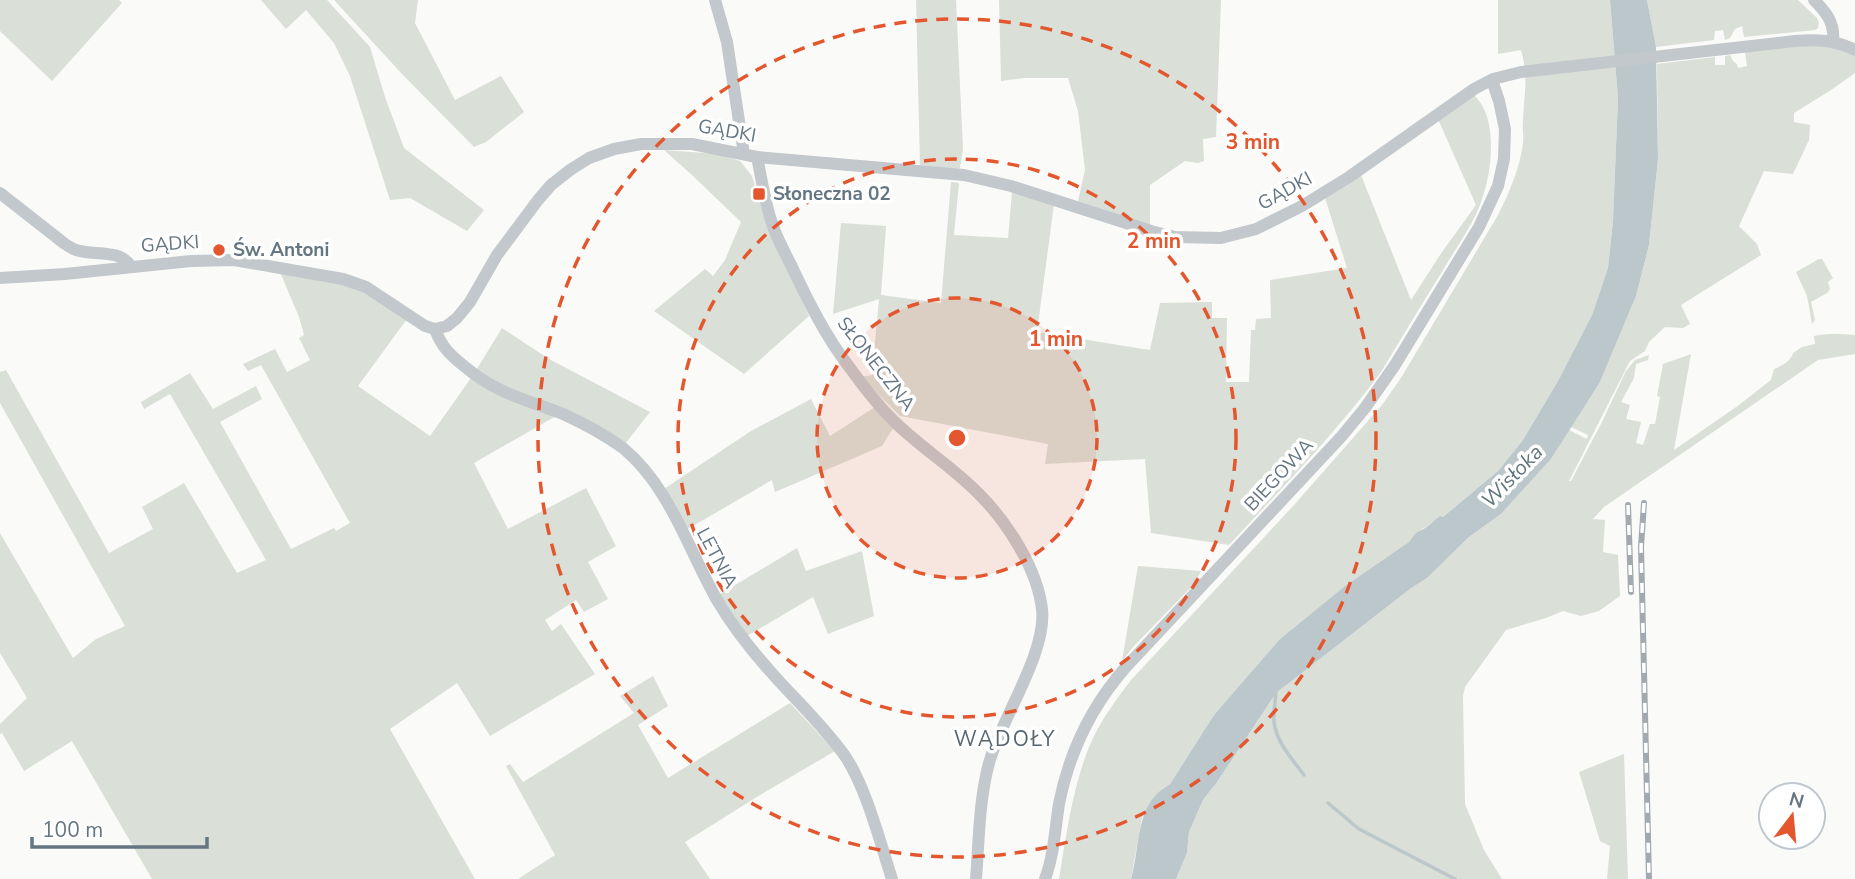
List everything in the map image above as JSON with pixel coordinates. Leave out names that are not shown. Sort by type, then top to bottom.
[{"type":"street","name":"SŁONECZNA","points":[[715,0],[727,42],[750,155],[774,228],[815,316],[850,369],[897,424],[978,493],[997,516],[1026,560],[1037,587],[1042,625],[1034,655],[1002,727],[989,764],[976,879]]},
{"type":"street","points":[[1814,0],[1830,20],[1834,33],[1833,41],[1855,50]]},
{"type":"street","name":"GĄDKI","points":[[0,278],[191,261],[234,260],[343,279],[366,287],[425,326],[435,329],[447,326],[470,302],[497,255],[542,195],[570,170],[589,158],[614,149],[641,144],[692,144],[750,155],[964,175],[1011,186],[1175,237],[1221,238],[1256,229],[1302,206],[1349,177],[1474,89],[1492,80],[1524,72],[1745,46],[1808,40],[1833,41]]},
{"type":"street","name":"BIEGOWA","points":[[1045,879],[1065,777],[1083,730],[1104,694],[1365,408],[1395,365],[1479,227],[1498,186],[1504,159],[1505,129],[1492,80]]},
{"type":"street","points":[[0,192],[65,244],[76,250],[120,257],[127,260],[131,267]]},
{"type":"street","name":"LETNIA","points":[[435,329],[440,343],[481,380],[509,395],[564,415],[590,428],[621,447],[638,462],[661,493],[717,601],[740,636],[828,733],[846,758],[869,808],[892,879]]},
{"type":"shaded area","points":[[0,0],[119,0],[122,3],[52,81],[0,31]]},
{"type":"shaded area","points":[[261,0],[327,0],[370,47],[404,148],[484,210],[467,231],[410,198],[390,200],[350,76],[334,43],[306,10],[286,29]]},
{"type":"shaded area","points":[[334,0],[418,0],[415,23],[455,100],[501,76],[524,112],[486,142],[474,147]]},
{"type":"shaded area","points":[[916,0],[956,0],[963,149],[960,168],[920,165]]},
{"type":"shaded area","points":[[999,0],[1221,0],[1216,137],[1203,139],[1204,161],[1185,161],[1150,185],[1150,226],[1078,201],[1085,170],[1078,111],[1068,78],[1001,81]]},
{"type":"shaded area","points":[[1498,0],[1610,0],[1618,98],[1613,221],[1608,268],[1592,315],[1558,381],[1523,440],[1498,471],[1443,517],[1423,528],[1409,542],[1279,640],[1214,715],[1170,784],[1163,788],[1142,818],[1131,879],[1059,879],[1080,772],[1093,738],[1106,715],[1132,679],[1294,505],[1382,405],[1401,378],[1498,215],[1514,180],[1522,152],[1525,77],[1521,50],[1498,54]]},
{"type":"shaded area","points":[[1647,0],[1798,0],[1819,23],[1815,30],[1744,37],[1742,26],[1735,29],[1730,38],[1725,40],[1723,30],[1715,31],[1714,40],[1656,47]]},
{"type":"shaded area","points":[[1813,45],[1835,48],[1855,56],[1855,73],[1794,113],[1794,122],[1810,125],[1809,140],[1793,174],[1764,171],[1739,226],[1757,244],[1761,255],[1681,305],[1690,324],[1683,328],[1665,327],[1649,342],[1645,351],[1630,361],[1569,481],[1602,422],[1626,371],[1635,360],[1649,355],[1648,360],[1636,364],[1634,378],[1621,402],[1630,405],[1626,419],[1641,422],[1636,443],[1643,445],[1650,424],[1655,424],[1663,364],[1691,354],[1674,450],[1771,380],[1774,369],[1786,363],[1793,353],[1802,347],[1815,344],[1814,336],[1855,335],[1855,354],[1818,360],[1604,507],[1593,519],[1605,520],[1603,552],[1618,555],[1620,596],[1599,611],[1581,616],[1563,611],[1506,630],[1465,687],[1465,804],[1484,850],[1502,879],[1176,879],[1187,853],[1189,832],[1203,800],[1276,693],[1427,578],[1469,537],[1501,514],[1551,459],[1569,430],[1587,439],[1588,435],[1571,427],[1600,382],[1636,296],[1649,245],[1658,159],[1657,64],[1715,57],[1715,65],[1725,65],[1725,56],[1730,55],[1738,68],[1747,66],[1745,52]]},
{"type":"shaded area","points":[[1474,95],[1487,117],[1491,146],[1488,176],[1478,211],[1381,372],[1326,439],[1229,545],[1151,533],[1145,459],[1045,464],[1048,444],[900,416],[861,377],[872,375],[879,299],[833,314],[841,223],[886,226],[881,295],[941,303],[951,182],[959,183],[954,235],[1008,238],[1012,192],[1054,204],[1037,332],[1150,350],[1160,303],[1212,302],[1212,318],[1227,318],[1226,382],[1249,382],[1251,330],[1255,330],[1256,319],[1271,318],[1270,280],[1347,268],[1325,198],[1361,175],[1411,300],[1476,205],[1438,119]]},
{"type":"shaded area","points":[[664,150],[719,154],[740,161],[752,176],[767,224],[809,316],[744,374],[654,311],[705,269],[713,276],[725,260],[741,222]]},
{"type":"shaded area","points":[[1822,259],[1833,278],[1828,282],[1830,289],[1827,293],[1811,302],[1815,320],[1812,324],[1807,296],[1796,272]]},
{"type":"shaded area","points":[[280,272],[355,287],[407,319],[358,386],[430,436],[471,378],[556,416],[474,463],[508,529],[586,488],[616,546],[588,562],[608,599],[584,612],[576,600],[545,620],[552,631],[561,624],[595,674],[490,736],[457,683],[390,729],[475,879],[152,879],[72,741],[24,771],[2,733],[0,734],[0,724],[27,698],[0,653],[0,533],[73,658],[96,639],[125,626],[0,403],[0,372],[6,370],[109,553],[153,529],[142,507],[184,483],[237,573],[266,560],[170,394],[144,409],[141,402],[190,373],[213,409],[256,386],[262,399],[220,422],[291,549],[350,523],[261,365],[248,371],[243,364],[275,349],[287,372],[310,360],[299,338],[304,335],[299,317]]},
{"type":"shaded area","points":[[502,328],[549,359],[650,412],[625,444],[475,372]]},
{"type":"shaded area","points":[[811,399],[830,436],[875,407],[894,427],[882,446],[775,492],[772,480],[686,530],[664,489],[751,431]]},
{"type":"shaded area","points":[[797,548],[806,571],[862,551],[874,616],[828,634],[813,597],[747,636],[720,594]]},
{"type":"shaded area","points":[[1138,566],[1201,571],[1196,582],[1122,661]]},
{"type":"shaded area","points":[[653,676],[668,706],[638,725],[668,778],[790,703],[835,751],[685,842],[710,879],[518,879],[555,855],[506,766],[510,764],[523,782],[634,713],[620,696]]},
{"type":"shaded area","points":[[1624,754],[1628,879],[1607,879],[1610,846],[1600,841],[1579,772]]},
{"type":"water","name":"Wisłoka","points":[[1610,0],[1647,0],[1656,47],[1658,159],[1649,245],[1636,296],[1600,382],[1551,459],[1501,514],[1469,537],[1427,578],[1276,693],[1203,800],[1189,832],[1187,853],[1176,879],[1131,879],[1141,826],[1150,802],[1170,784],[1214,715],[1279,640],[1344,587],[1409,542],[1416,533],[1440,516],[1443,517],[1498,471],[1523,440],[1558,381],[1592,315],[1608,268],[1613,221],[1618,98]]},
{"type":"waterway","points":[[1276,688],[1275,729],[1304,775]]},
{"type":"waterway","points":[[1328,803],[1359,829],[1455,879]]},
{"type":"railway","points":[[1644,503],[1641,547],[1649,879]]},
{"type":"railway","points":[[1628,505],[1631,592]]},
{"type":"place","name":"Słoneczna 02","points":[[759,194]]},
{"type":"place","name":"Św. Antoni","points":[[219,250]]},
{"type":"district","name":"WĄDOŁY","points":[[1005,739]]}]
